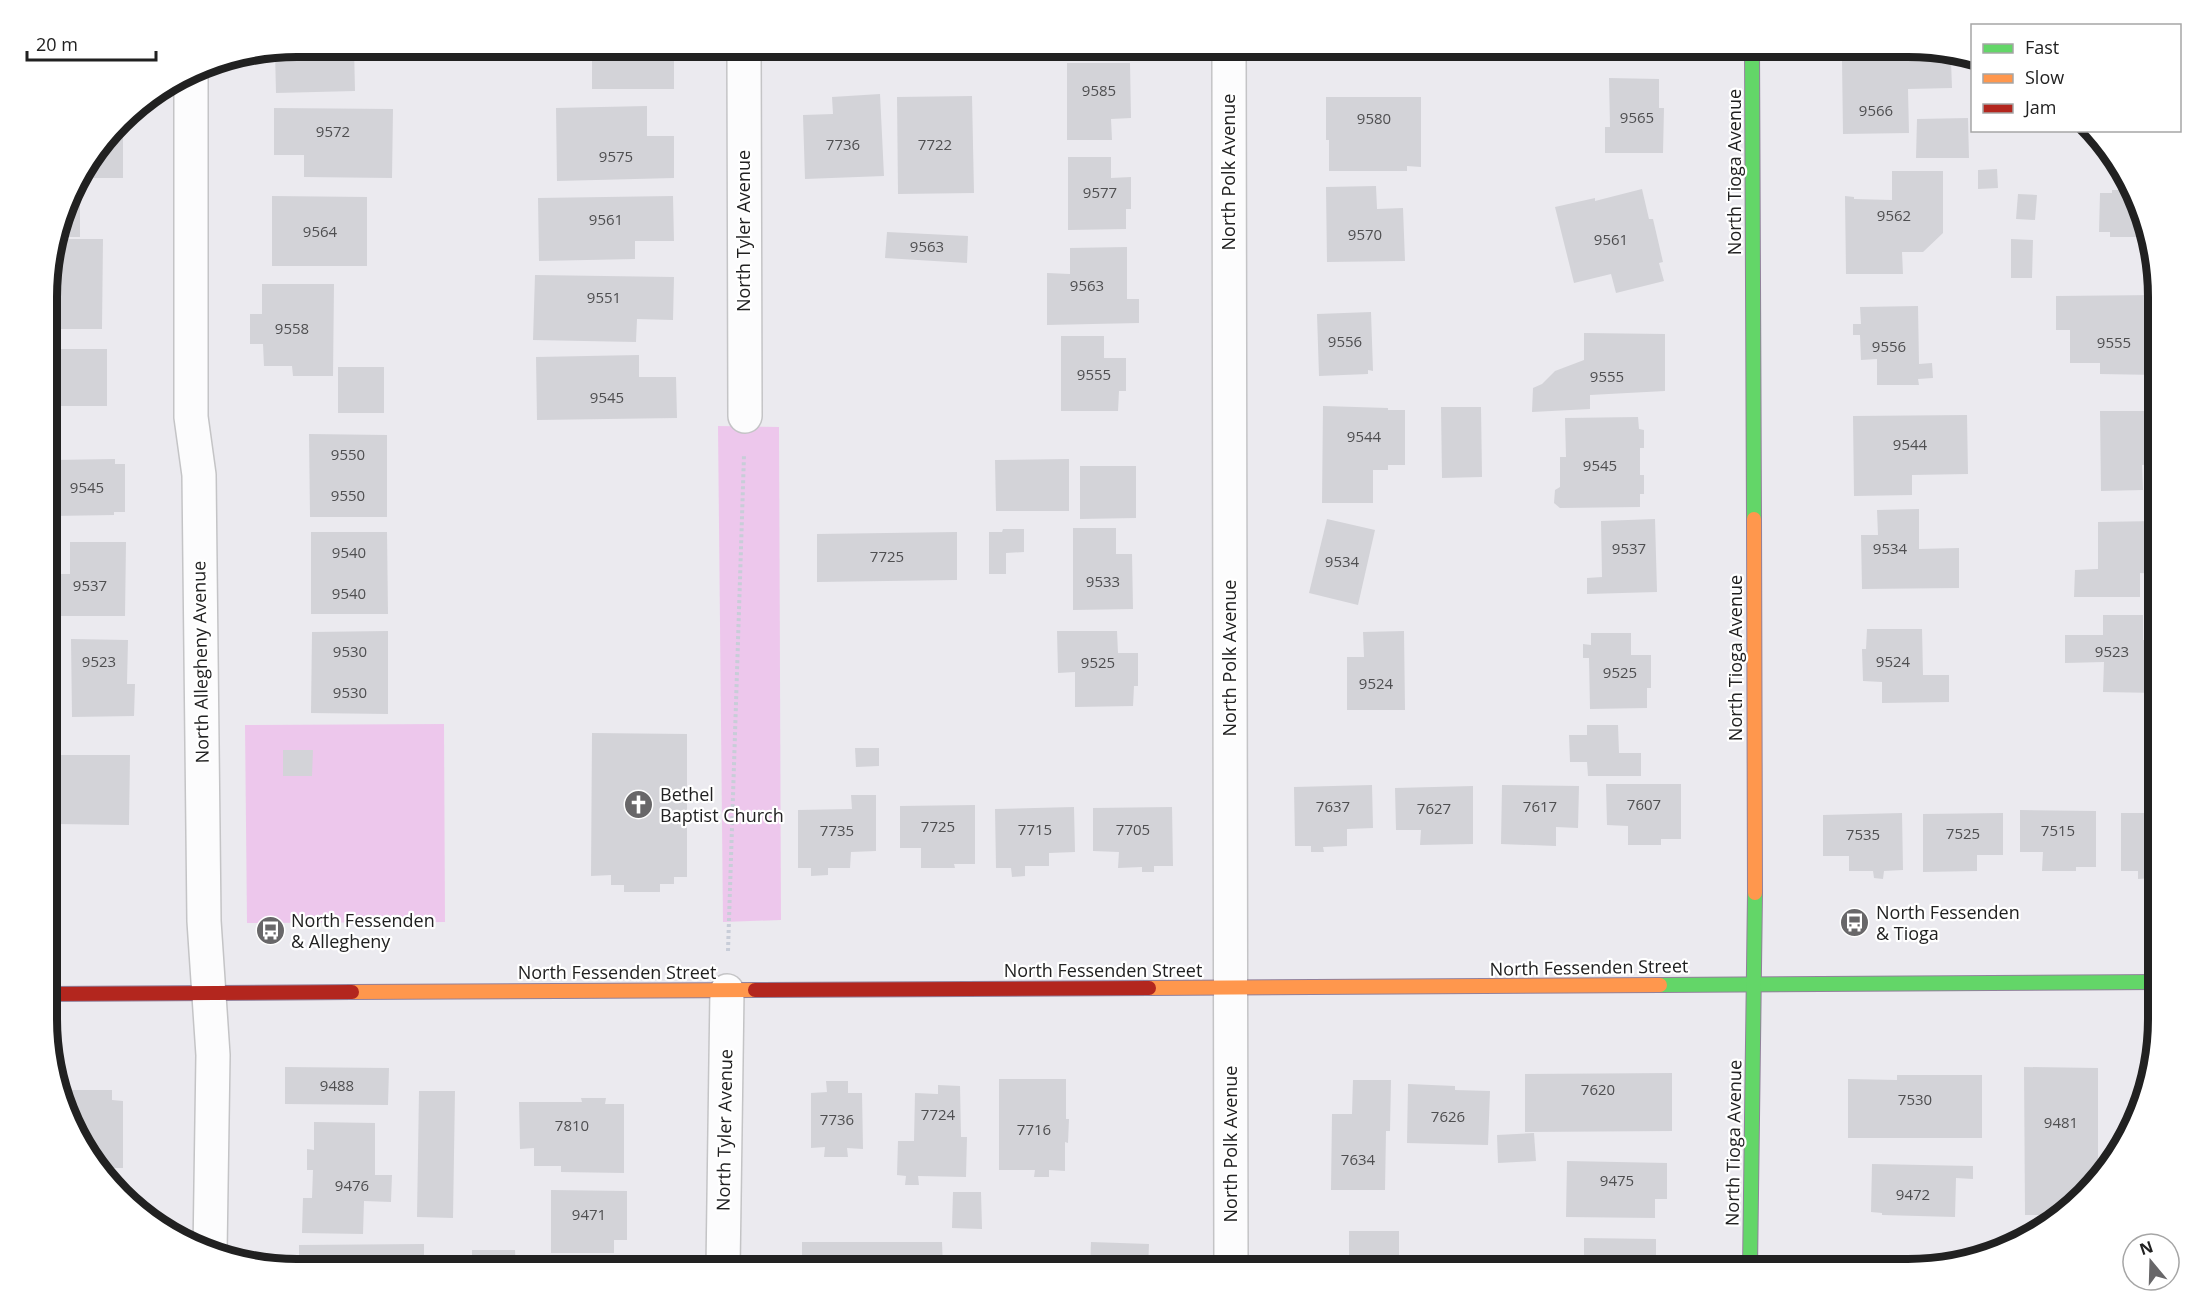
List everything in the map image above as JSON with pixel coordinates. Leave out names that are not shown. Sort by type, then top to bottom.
[{"type":"main road","name":"North Tioga Avenue","points":[[1750,1259],[1755,984],[1752,57]]},
{"type":"main road","name":"North Fessenden Street","points":[[57,994],[2148,982]]},
{"type":"street","name":"North Tyler Avenue","points":[[744,57],[745,416]]},
{"type":"street","name":"North Polk Avenue","points":[[1229,57],[1231,1259]]},
{"type":"street","name":"North Allegheny Avenue","points":[[191,82],[191,417],[199,475],[204,921],[213,1055],[210,1243]]},
{"type":"street","name":"North Tyler Avenue","points":[[723,1259],[727,991]]},
{"type":"path","points":[[727,991],[745,416]]},
{"type":"shaded area","points":[[718,426],[779,427],[781,920],[723,922]]},
{"type":"shaded area","points":[[444,724],[445,922],[247,923],[245,725]]},
{"type":"building","points":[[354,57],[355,91],[276,93],[275,58]]},
{"type":"building","points":[[592,57],[674,57],[674,89],[592,89]]},
{"type":"building","points":[[1895,57],[1908,57],[1951,61],[1952,88],[1908,89],[1909,133],[1843,134],[1842,60],[1895,59]]},
{"type":"building","points":[[1067,63],[1130,63],[1131,118],[1111,119],[1112,140],[1067,140]]},
{"type":"building","points":[[1609,78],[1659,79],[1659,108],[1664,108],[1663,153],[1605,153],[1605,127],[1610,127]]},
{"type":"building","points":[[880,94],[884,176],[805,179],[803,115],[833,114],[832,97]]},
{"type":"building","points":[[972,96],[974,193],[898,194],[897,97]]},
{"type":"building","points":[[1326,97],[1421,97],[1421,167],[1407,166],[1407,171],[1329,171]]},
{"type":"building","points":[[647,106],[647,136],[674,136],[674,178],[557,181],[556,108]]},
{"type":"building","points":[[274,108],[393,109],[392,178],[304,177],[304,155],[274,155]]},
{"type":"building","points":[[1968,118],[1969,158],[1916,158],[1917,119]]},
{"type":"building","points":[[123,132],[123,178],[88,178]]},
{"type":"building","points":[[1068,157],[1111,157],[1111,178],[1131,177],[1131,209],[1126,209],[1126,229],[1068,230]]},
{"type":"building","points":[[1997,169],[1998,188],[1978,189],[1978,170]]},
{"type":"building","points":[[1892,171],[1943,171],[1943,233],[1923,252],[1902,252],[1903,274],[1846,274],[1845,196],[1854,197],[1854,199],[1892,200]]},
{"type":"building","points":[[1376,186],[1377,209],[1403,208],[1405,261],[1327,262],[1326,187]]},
{"type":"building","points":[[1642,189],[1649,219],[1653,219],[1663,262],[1659,263],[1664,281],[1616,293],[1611,274],[1574,283],[1555,207],[1595,198],[1595,201]]},
{"type":"building","points":[[2112,190],[2122,190],[2140,237],[2110,237],[2110,232],[2099,232],[2100,193],[2112,193]]},
{"type":"building","points":[[2018,194],[2037,195],[2035,220],[2016,219]]},
{"type":"building","points":[[80,195],[80,237],[65,237]]},
{"type":"building","points":[[272,196],[367,197],[367,266],[272,266]]},
{"type":"building","points":[[673,196],[674,241],[635,241],[635,259],[539,261],[538,198]]},
{"type":"building","points":[[887,232],[968,236],[967,263],[885,258]]},
{"type":"building","points":[[64,239],[103,239],[102,329],[57,329],[59,266]]},
{"type":"building","points":[[2011,239],[2033,240],[2032,278],[2011,278]]},
{"type":"building","points":[[1127,247],[1127,299],[1139,299],[1139,323],[1047,325],[1047,273],[1070,274],[1070,248]]},
{"type":"building","points":[[535,275],[674,277],[673,320],[637,319],[636,342],[533,340]]},
{"type":"building","points":[[262,284],[334,284],[333,376],[293,376],[292,366],[264,366],[263,344],[250,344],[250,314],[262,314]]},
{"type":"building","points":[[2148,295],[2148,375],[2100,374],[2100,363],[2070,363],[2070,330],[2056,330],[2056,296]]},
{"type":"building","points":[[1918,306],[1919,364],[1932,363],[1933,378],[1918,379],[1919,385],[1877,385],[1877,359],[1861,360],[1860,335],[1853,335],[1853,324],[1861,324],[1860,307]]},
{"type":"building","points":[[1371,312],[1373,371],[1368,370],[1368,374],[1319,376],[1317,314]]},
{"type":"building","points":[[1584,333],[1665,334],[1665,391],[1590,395],[1590,409],[1532,412],[1533,388],[1542,384],[1555,371],[1584,360]]},
{"type":"building","points":[[1061,336],[1104,336],[1104,358],[1126,358],[1126,391],[1119,391],[1118,411],[1061,411]]},
{"type":"building","points":[[57,349],[107,349],[107,406],[57,406]]},
{"type":"building","points":[[639,355],[639,377],[676,377],[677,418],[537,420],[536,357]]},
{"type":"building","points":[[338,367],[384,367],[384,413],[338,413]]},
{"type":"building","points":[[1323,406],[1405,410],[1405,465],[1388,465],[1388,470],[1373,470],[1373,503],[1322,503]]},
{"type":"building","points":[[1441,407],[1481,407],[1482,477],[1442,478]]},
{"type":"building","points":[[2100,411],[2148,411],[2148,465],[2142,465],[2143,490],[2101,491]]},
{"type":"building","points":[[1967,415],[1968,474],[1912,475],[1912,495],[1854,496],[1853,416]]},
{"type":"building","points":[[1638,417],[1639,429],[1644,430],[1644,448],[1640,448],[1640,475],[1644,475],[1644,494],[1640,494],[1640,507],[1560,508],[1554,503],[1555,490],[1560,487],[1560,457],[1566,457],[1565,418]]},
{"type":"building","points":[[309,434],[387,435],[387,517],[310,517]]},
{"type":"building","points":[[115,459],[115,464],[125,464],[125,512],[114,512],[114,515],[57,516],[57,460]]},
{"type":"building","points":[[1069,459],[1069,511],[996,511],[995,460]]},
{"type":"building","points":[[1080,466],[1136,466],[1136,518],[1080,519]]},
{"type":"building","points":[[1919,509],[1919,549],[1959,548],[1959,588],[1862,589],[1861,535],[1878,535],[1877,510]]},
{"type":"building","points":[[1327,519],[1375,530],[1358,605],[1309,593]]},
{"type":"building","points":[[1655,519],[1657,592],[1587,594],[1587,578],[1602,577],[1601,521]]},
{"type":"building","points":[[2148,521],[2148,573],[2140,573],[2140,597],[2074,597],[2075,570],[2098,569],[2098,522]]},
{"type":"building","points":[[1073,528],[1116,528],[1116,554],[1132,554],[1133,609],[1073,610]]},
{"type":"building","points":[[1003,529],[1024,529],[1024,552],[1006,553],[1006,574],[989,574],[989,532],[1002,532]]},
{"type":"building","points":[[311,532],[387,532],[388,614],[311,614]]},
{"type":"building","points":[[957,532],[957,580],[817,582],[817,534]]},
{"type":"building","points":[[70,542],[126,542],[125,616],[57,616],[57,574],[70,574]]},
{"type":"building","points":[[2103,615],[2143,615],[2143,640],[2148,640],[2148,693],[2103,692],[2104,662],[2065,663],[2065,635],[2103,635]]},
{"type":"building","points":[[1867,629],[1922,629],[1923,675],[1949,675],[1949,702],[1882,703],[1882,682],[1863,681],[1862,649],[1866,649]]},
{"type":"building","points":[[388,631],[388,714],[311,713],[312,632]]},
{"type":"building","points":[[1057,631],[1117,631],[1118,653],[1138,653],[1138,686],[1134,686],[1133,706],[1075,707],[1075,672],[1058,673]]},
{"type":"building","points":[[1404,631],[1405,710],[1347,710],[1347,657],[1364,657],[1363,632]]},
{"type":"building","points":[[1591,633],[1631,633],[1631,655],[1651,655],[1651,688],[1647,688],[1647,708],[1590,709],[1589,658],[1583,658],[1583,644],[1591,645]]},
{"type":"building","points":[[71,639],[128,640],[127,684],[135,684],[134,716],[72,717]]},
{"type":"building","points":[[1587,725],[1618,725],[1619,753],[1641,753],[1641,776],[1588,776],[1587,762],[1570,762],[1569,735],[1587,735]]},
{"type":"building","name":"Bethel Baptist Church","points":[[592,733],[687,734],[687,877],[674,877],[674,884],[660,884],[660,892],[624,892],[624,885],[611,885],[611,875],[591,876]]},
{"type":"building","points":[[855,748],[879,748],[879,766],[856,767]]},
{"type":"building","points":[[283,750],[313,750],[312,776],[283,776]]},
{"type":"building","points":[[57,755],[130,755],[129,825],[57,824]]},
{"type":"building","points":[[1606,784],[1681,784],[1681,839],[1661,839],[1661,845],[1628,845],[1628,826],[1607,825]]},
{"type":"building","points":[[1372,785],[1373,828],[1347,829],[1347,846],[1323,847],[1324,852],[1311,852],[1311,846],[1295,846],[1294,787]]},
{"type":"building","points":[[1502,785],[1579,786],[1578,828],[1556,827],[1556,846],[1501,844]]},
{"type":"building","points":[[1473,786],[1473,844],[1420,845],[1421,830],[1396,830],[1395,788]]},
{"type":"building","points":[[851,795],[876,795],[876,851],[851,852],[850,868],[828,868],[828,875],[811,876],[811,868],[798,868],[798,810],[852,809]]},
{"type":"building","points":[[975,805],[975,864],[954,864],[955,868],[921,868],[921,848],[900,848],[900,806]]},
{"type":"building","points":[[1074,807],[1075,852],[1049,853],[1049,866],[1025,866],[1025,876],[1012,877],[1011,868],[996,868],[995,809]]},
{"type":"building","points":[[1172,807],[1173,866],[1154,866],[1154,872],[1142,872],[1142,867],[1118,868],[1119,852],[1093,851],[1093,808]]},
{"type":"building","points":[[2020,810],[2096,811],[2096,867],[2076,867],[2076,871],[2042,871],[2043,852],[2020,852]]},
{"type":"building","points":[[1902,813],[1903,870],[1884,871],[1883,879],[1874,878],[1873,871],[1849,871],[1849,856],[1823,856],[1823,815]]},
{"type":"building","points":[[2003,813],[2003,855],[1977,855],[1977,871],[1923,872],[1923,814]]},
{"type":"building","points":[[2121,813],[2148,813],[2148,878],[2138,879],[2138,871],[2121,871]]},
{"type":"building","points":[[285,1067],[389,1068],[388,1105],[285,1104]]},
{"type":"building","points":[[2024,1067],[2098,1068],[2098,1165],[2078,1189],[2045,1215],[2025,1215]]},
{"type":"building","points":[[1672,1073],[1672,1131],[1525,1132],[1525,1074]]},
{"type":"building","points":[[1897,1075],[1982,1075],[1982,1138],[1848,1138],[1848,1079],[1897,1080]]},
{"type":"building","points":[[999,1079],[1066,1079],[1066,1119],[1069,1119],[1068,1143],[1065,1142],[1065,1171],[1049,1170],[1049,1177],[1034,1177],[1035,1170],[999,1170]]},
{"type":"building","points":[[1353,1080],[1391,1080],[1390,1131],[1386,1131],[1385,1190],[1331,1190],[1332,1114],[1352,1114]]},
{"type":"building","points":[[826,1081],[848,1081],[848,1093],[862,1093],[863,1149],[847,1148],[848,1157],[824,1157],[825,1147],[811,1148],[811,1093],[827,1092]]},
{"type":"building","points":[[1408,1084],[1455,1086],[1455,1090],[1490,1091],[1488,1145],[1407,1143]]},
{"type":"building","points":[[938,1085],[960,1086],[961,1137],[967,1137],[966,1177],[918,1176],[919,1185],[905,1185],[906,1176],[897,1175],[898,1141],[914,1141],[915,1093],[938,1094]]},
{"type":"building","points":[[68,1090],[112,1090],[112,1100],[123,1101],[123,1168],[110,1168],[107,1165],[89,1139],[75,1111]]},
{"type":"building","points":[[419,1091],[455,1091],[453,1218],[417,1217]]},
{"type":"building","points":[[581,1098],[606,1098],[605,1104],[624,1104],[624,1173],[561,1172],[561,1166],[534,1166],[534,1148],[520,1149],[519,1102],[582,1102]]},
{"type":"building","points":[[314,1122],[375,1123],[375,1175],[392,1175],[391,1202],[364,1201],[363,1234],[302,1233],[303,1198],[312,1198],[313,1170],[307,1170],[307,1149],[314,1150]]},
{"type":"building","points":[[1534,1133],[1536,1161],[1498,1163],[1497,1135]]},
{"type":"building","points":[[1567,1161],[1667,1163],[1667,1199],[1655,1199],[1655,1218],[1566,1217]]},
{"type":"building","points":[[1872,1164],[1973,1166],[1973,1179],[1956,1178],[1955,1217],[1882,1215],[1882,1213],[1871,1212]]},
{"type":"building","points":[[551,1190],[627,1191],[627,1240],[614,1240],[614,1253],[551,1253]]},
{"type":"building","points":[[953,1192],[981,1192],[982,1229],[952,1228]]},
{"type":"building","points":[[1349,1231],[1399,1231],[1399,1255],[1349,1255]]},
{"type":"building","points":[[1584,1238],[1656,1239],[1656,1257],[1665,1256],[1665,1259],[1584,1259]]},
{"type":"building","points":[[802,1242],[942,1242],[943,1259],[802,1259]]},
{"type":"building","points":[[1091,1242],[1149,1244],[1148,1259],[1090,1259]]},
{"type":"building","points":[[424,1244],[424,1259],[299,1259],[299,1245]]},
{"type":"building","points":[[472,1250],[515,1250],[515,1259],[472,1259]]},
{"type":"traffic: fast","points":[[1752,57],[1754,519]]},
{"type":"traffic: fast","points":[[1750,1259],[1755,893]]},
{"type":"traffic: fast","points":[[1660,985],[2148,982]]},
{"type":"traffic: slow","points":[[1754,519],[1755,893]]},
{"type":"traffic: slow","points":[[1149,988],[1660,985]]},
{"type":"traffic: slow","points":[[352,992],[755,990]]},
{"type":"traffic: jam","points":[[755,990],[1149,988]]},
{"type":"traffic: jam","points":[[57,994],[352,992]]},
{"type":"place","name":"Bethel Baptist Church","points":[[639,805]]},
{"type":"place","name":"North Fessenden & Tioga","points":[[1855,923]]},
{"type":"place","name":"North Fessenden & Allegheny","points":[[270,931]]}]
